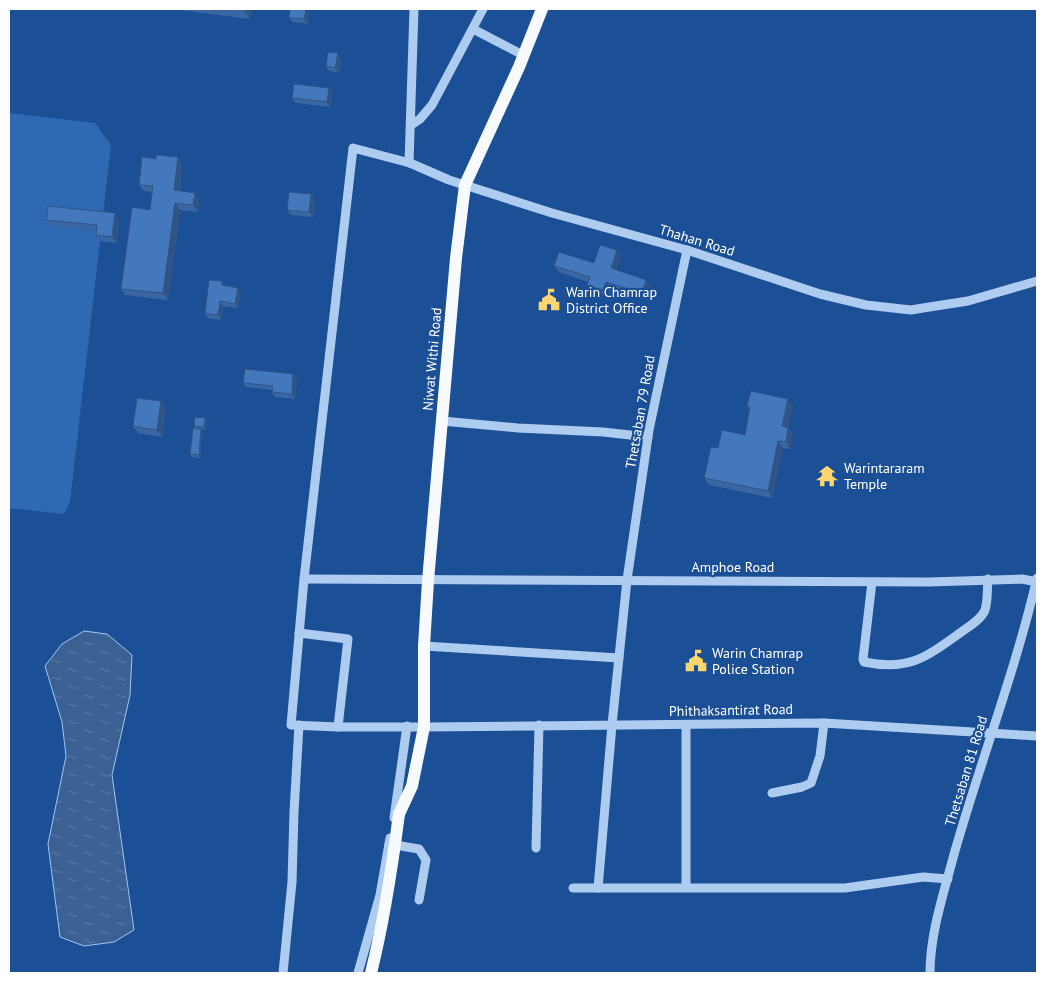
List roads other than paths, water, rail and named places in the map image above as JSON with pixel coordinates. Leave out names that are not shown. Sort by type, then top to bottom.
[{"type":"main road","name":"Niwat Withi Road","points":[[371,973],[381,934],[391,880],[399,814],[412,786],[424,727],[424,646],[428,581],[456,258],[465,185],[542,9]]},
{"type":"street","points":[[410,163],[414,9]]},
{"type":"street","points":[[410,125],[420,119],[432,105],[484,9]]},
{"type":"street","points":[[473,29],[523,55]]},
{"type":"street","name":"Thahan Road","points":[[304,579],[353,148],[410,163],[449,180],[552,212],[687,250],[820,294],[866,305],[911,310],[968,301],[1037,281]]},
{"type":"street","name":"Thetsaban 79 Road","points":[[598,888],[618,658],[627,580],[648,438],[687,250]]},
{"type":"street","points":[[442,421],[518,428],[603,432],[648,438]]},
{"type":"street","points":[[283,973],[292,882],[299,725],[291,725],[304,579]]},
{"type":"street","name":"Amphoe Road","points":[[304,579],[872,582],[1022,579],[1037,581]]},
{"type":"street","points":[[872,582],[863,659],[864,662],[874,664],[897,665],[914,662],[929,655],[979,619],[985,609],[988,579]]},
{"type":"street","name":"Thetsaban 81 Road","points":[[930,973],[930,959],[937,921],[962,827],[1037,581]]},
{"type":"street","points":[[299,633],[348,639],[338,727]]},
{"type":"street","points":[[424,646],[618,658]]},
{"type":"street","points":[[772,793],[802,787],[811,783],[820,756],[824,723]]},
{"type":"street","name":"Phithaksantirat Road","points":[[299,725],[424,727],[824,723],[1037,736]]},
{"type":"street","points":[[536,848],[539,725]]},
{"type":"street","points":[[686,725],[686,887]]},
{"type":"street","points":[[358,973],[380,894],[407,726]]},
{"type":"street","points":[[389,844],[419,849],[426,860],[419,900]]},
{"type":"street","points":[[574,888],[845,888],[923,877],[948,879]]},
{"type":"water","points":[[84,631],[107,634],[132,655],[130,695],[112,775],[134,930],[114,942],[84,946],[60,937],[48,844],[66,756],[62,722],[45,666],[62,644]]},
{"type":"place","name":"Warin Chamrap District Office","points":[[549,300]]},
{"type":"place","name":"Warintararam Temple","points":[[827,476]]},
{"type":"place","name":"Warin Chamrap Police Station","points":[[696,661]]}]
